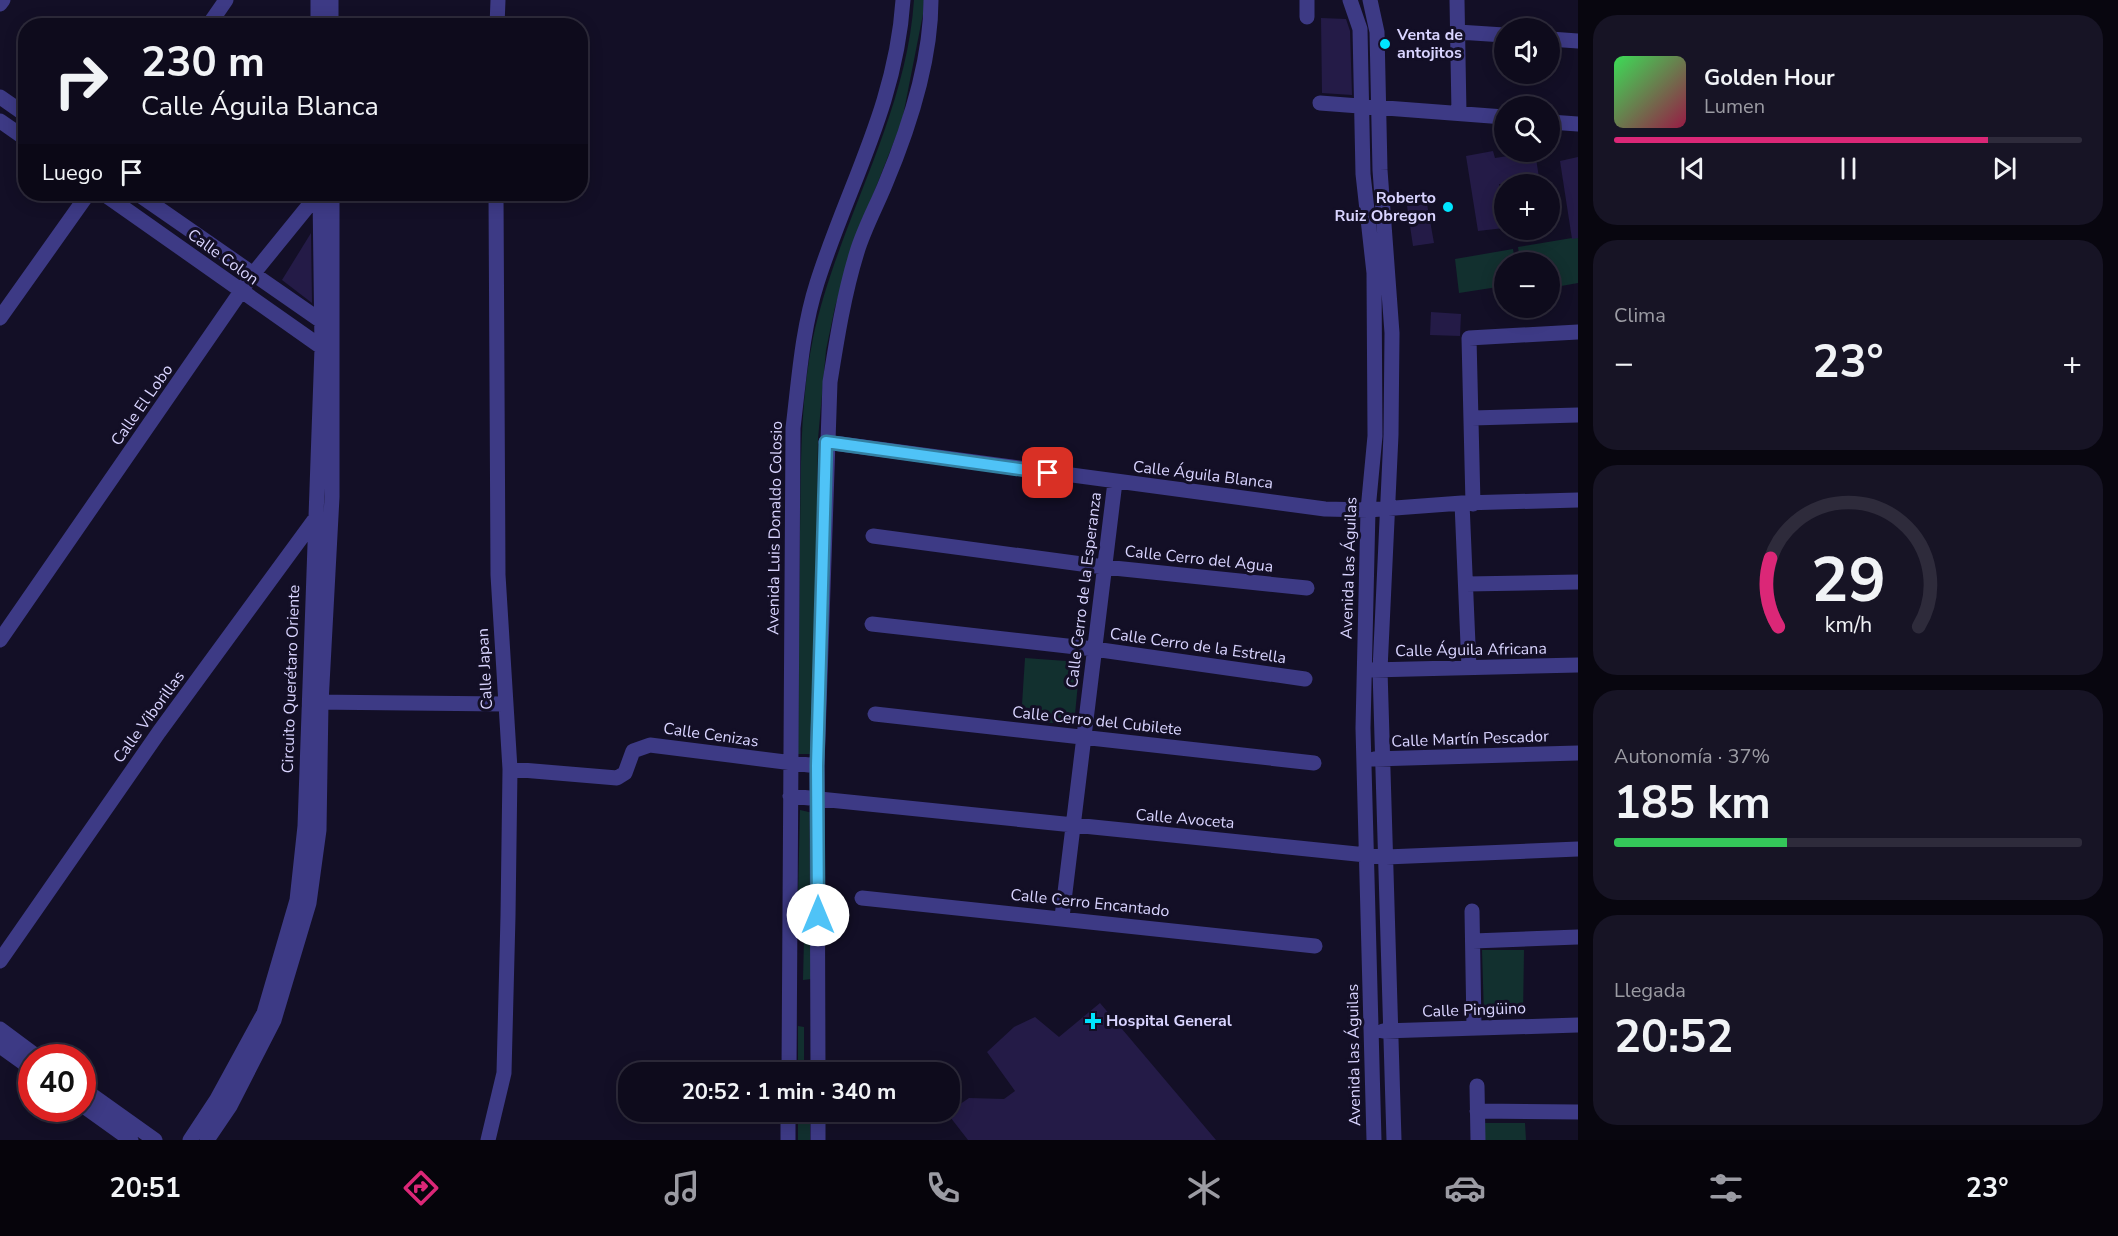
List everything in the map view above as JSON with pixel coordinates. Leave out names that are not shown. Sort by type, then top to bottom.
[{"type":"street","points":[[0,4],[3,0]]},
{"type":"street","points":[[214,18],[226,0]]},
{"type":"street","points":[[318,0],[318,18]]},
{"type":"street","points":[[331,0],[331,18]]},
{"type":"street","points":[[497,18],[498,0]]},
{"type":"street","name":"Avenida Luis Donaldo Colosio","points":[[789,1062],[793,428],[806,327],[817,283],[874,133],[895,69],[903,0]]},
{"type":"street","points":[[818,1062],[817,766],[826,442],[830,382],[851,274],[914,102],[924,59],[931,0]]},
{"type":"street","points":[[1307,0],[1307,17]]},
{"type":"street","name":"Avenida las Águilas","points":[[1350,0],[1360,30],[1363,174],[1374,273],[1375,436],[1368,510],[1364,670],[1364,759],[1374,1140]]},
{"type":"street","points":[[1370,0],[1377,32],[1380,170],[1392,333],[1391,435],[1380,670],[1394,1140]]},
{"type":"street","points":[[1457,0],[1459,113]]},
{"type":"street","points":[[1458,32],[1494,34]]},
{"type":"street","points":[[1560,40],[1578,42]]},
{"type":"street","points":[[0,97],[18,109]]},
{"type":"street","points":[[1320,103],[1494,116]]},
{"type":"street","points":[[0,121],[18,133]]},
{"type":"street","points":[[1560,123],[1578,124]]},
{"type":"street","points":[[0,318],[83,201]]},
{"type":"street","name":"Calle Colon","points":[[114,201],[327,351]]},
{"type":"street","name":"Calle Colon","points":[[148,201],[327,325]]},
{"type":"street","name":"Calle El Lobo","points":[[0,640],[254,274],[313,201]]},
{"type":"street","name":"Circuito Querétaro Oriente","points":[[319,201],[327,325]]},
{"type":"street","name":"Circuito Querétaro Oriente","points":[[314,703],[332,497],[327,351],[332,201]]},
{"type":"street","name":"Calle Japan","points":[[488,1140],[504,1073],[510,769],[504,704],[498,575],[496,201]]},
{"type":"street","points":[[1370,237],[1386,236]]},
{"type":"street","points":[[1469,668],[1466,584],[1472,418],[1469,338],[1578,332]]},
{"type":"street","name":"Circuito Querétaro Oriente","points":[[190,1140],[230,1090],[274,1020],[319,830],[314,703],[315,519],[327,351]]},
{"type":"street","points":[[1472,418],[1578,415]]},
{"type":"street","name":"Calle Águila Blanca","points":[[826,442],[1325,509],[1368,510],[1468,503],[1578,500]]},
{"type":"street","name":"Calle Cerro de la Esperanza","points":[[1062,917],[1071,826],[1115,482]]},
{"type":"street","name":"Calle Viborillas","points":[[0,961],[159,732],[332,497]]},
{"type":"street","name":"Calle Cerro del Agua","points":[[873,536],[1104,567],[1307,588]]},
{"type":"street","points":[[1466,584],[1578,582]]},
{"type":"street","name":"Calle Cerro de la Estrella","points":[[872,624],[1094,649],[1305,679]]},
{"type":"street","name":"Calle Águila Africana","points":[[1364,670],[1578,665]]},
{"type":"street","points":[[314,703],[487,706],[504,704]]},
{"type":"street","name":"Calle Cerro del Cubilete","points":[[875,714],[1314,764]]},
{"type":"street","name":"Calle Cenizas","points":[[510,769],[617,777],[625,773],[633,751],[650,745],[817,766]]},
{"type":"street","name":"Calle Martín Pescador","points":[[1364,759],[1578,753]]},
{"type":"street","name":"Calle Avoceta","points":[[790,796],[1367,855],[1578,849]]},
{"type":"street","name":"Calle Cerro Encantado","points":[[862,898],[1062,917],[1315,946]]},
{"type":"street","points":[[1472,910],[1474,1027]]},
{"type":"street","points":[[1473,941],[1578,938]]},
{"type":"street","name":"Calle Pingüino","points":[[1372,1032],[1578,1024]]},
{"type":"street","points":[[0,1029],[20,1044]]},
{"type":"street","points":[[0,1046],[18,1059]]},
{"type":"street","points":[[1477,1086],[1478,1140]]},
{"type":"street","name":"Circuito Querétaro Oriente","points":[[207,1140],[230,1090]]},
{"type":"street","points":[[96,1098],[155,1140]]},
{"type":"street","points":[[1477,1111],[1578,1112]]},
{"type":"street","points":[[96,1115],[131,1140]]},
{"type":"street","points":[[788,1122],[788,1140]]},
{"type":"street","points":[[818,1122],[818,1140]]},
{"type":"green space","points":[[914,0],[924,0],[923,14],[902,121],[854,243],[835,307],[826,350],[818,439],[813,754],[798,754],[801,459],[803,410],[809,362],[824,295],[885,129],[898,87],[908,44]]},
{"type":"green space","points":[[1578,237],[1578,283],[1560,286],[1560,252],[1519,252],[1518,247]]},
{"type":"green space","points":[[1513,249],[1513,252],[1496,252]]},
{"type":"green space","points":[[1494,252],[1494,288],[1459,293],[1455,259]]},
{"type":"green space","points":[[1025,658],[1080,662],[1074,725],[1021,720]]},
{"type":"green space","points":[[800,810],[813,813],[811,979],[803,980],[804,939],[798,896]]},
{"type":"green space","points":[[1482,950],[1524,950],[1523,1015],[1484,1016]]},
{"type":"green space","points":[[798,1026],[804,1027],[804,1062],[798,1062]]},
{"type":"green space","points":[[798,1122],[810,1122],[810,1140],[798,1140]]},
{"type":"green space","points":[[1485,1123],[1525,1123],[1526,1140],[1485,1140]]},
{"type":"building","points":[[1321,18],[1346,19],[1350,31],[1352,95],[1322,93]]},
{"type":"building","points":[[1493,151],[1494,162],[1537,162],[1538,174],[1494,174],[1494,229],[1478,231],[1466,156]]},
{"type":"building","points":[[1578,157],[1578,238],[1572,239],[1560,161]]},
{"type":"building","points":[[1427,204],[1434,243],[1413,246],[1407,206]]},
{"type":"building","points":[[311,233],[312,303],[282,280]]},
{"type":"building","points":[[1431,312],[1461,314],[1460,336],[1430,335]]},
{"type":"building","name":"Hospital General","points":[[1100,1003],[1216,1140],[968,1140],[954,1122],[960,1122],[960,1104],[969,1098],[1004,1099],[1015,1091],[987,1052],[1014,1027],[1035,1017],[1059,1037]]},
{"type":"place","name":"Venta de antojitos","points":[[1385,44]]},
{"type":"place","name":"Roberto Ruiz Obregon","points":[[1448,207]]},
{"type":"place","name":"Hospital General","points":[[1093,1021]]},
{"type":"route","points":[[818,915],[817,766],[826,442],[1048,473]]}]
